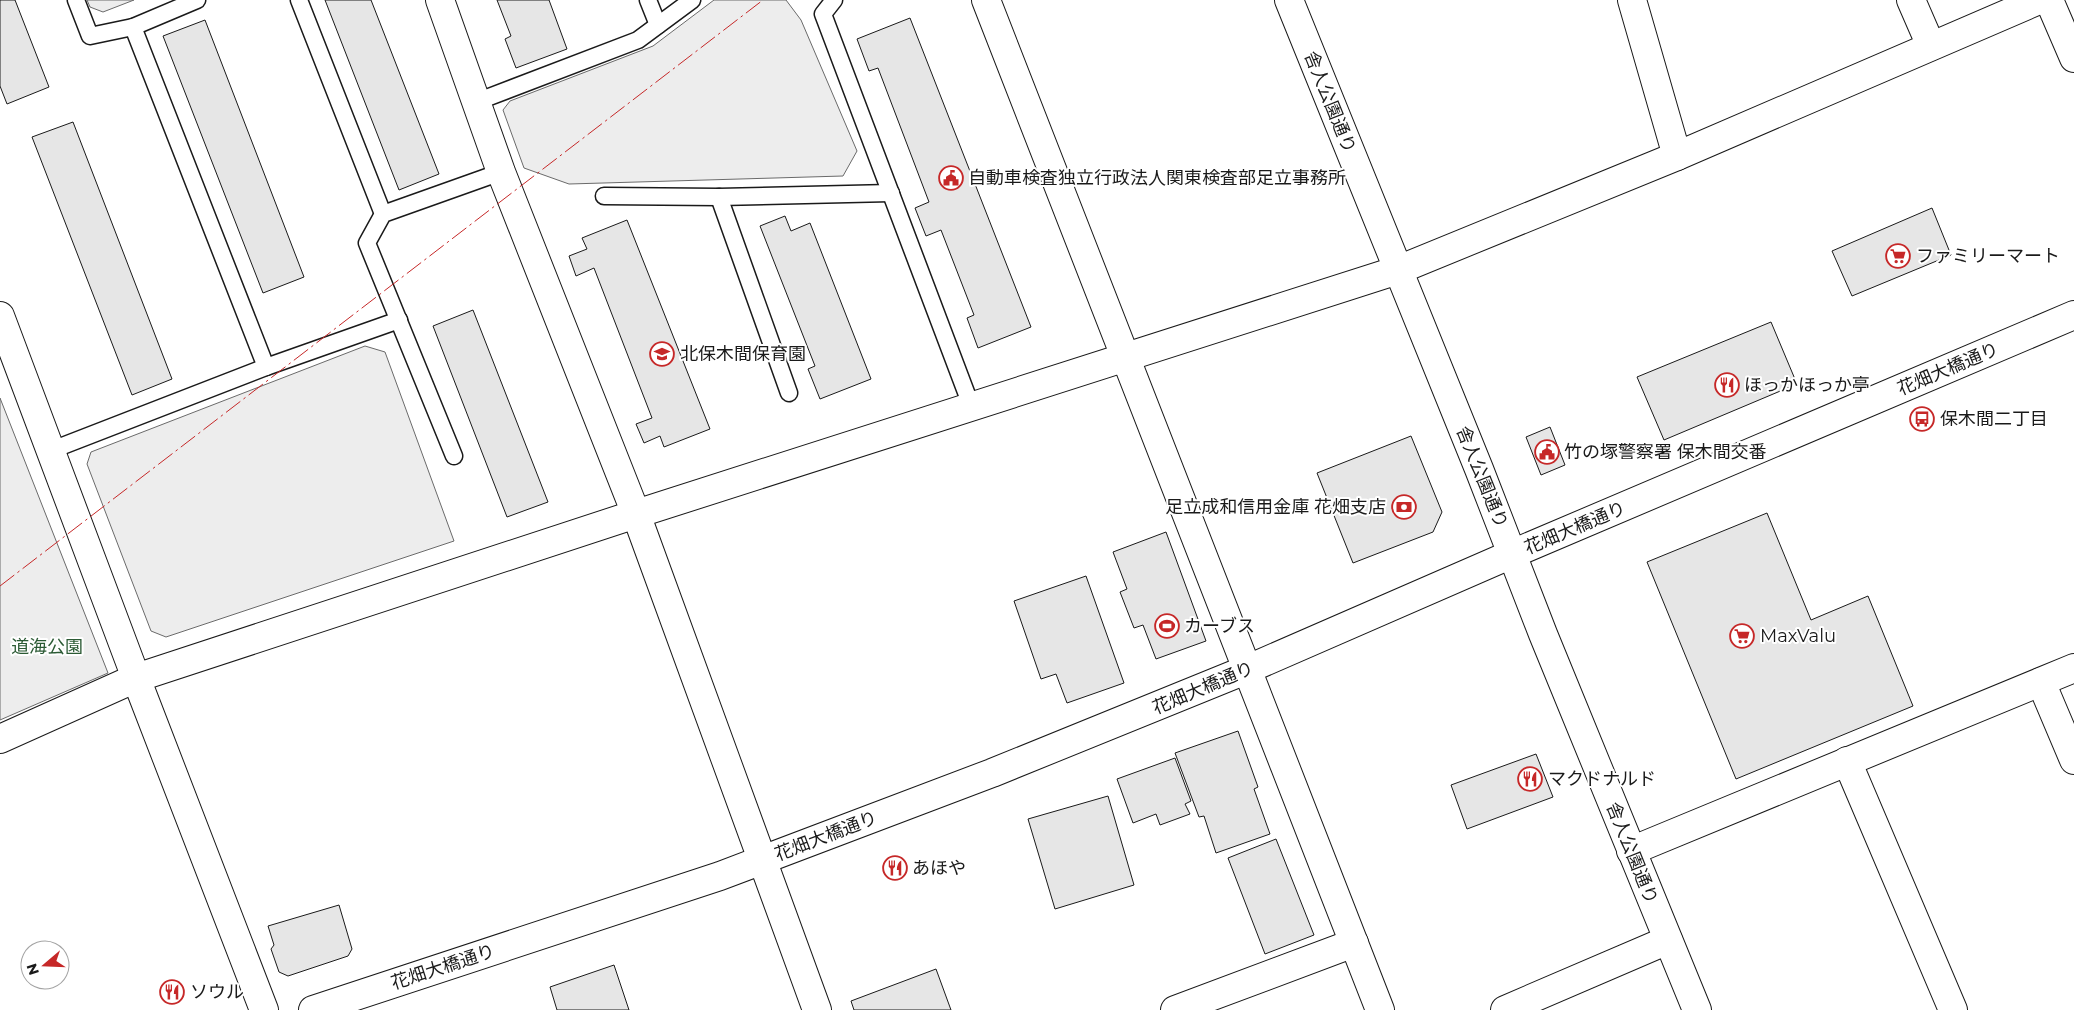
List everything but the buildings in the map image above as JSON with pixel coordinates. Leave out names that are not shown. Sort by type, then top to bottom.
[{"type":"street","points":[[440,0],[501,172],[636,514],[817,1010]]},
{"type":"street","points":[[986,0],[1124,358],[1248,669],[1380,1010]]},
{"type":"street","name":"舎人公園通り","points":[[1289,0],[1631,851],[1697,1010]]},
{"type":"street","points":[[1632,0],[1677,156]]},
{"type":"street","points":[[1911,0],[1931,46]]},
{"type":"street","points":[[0,739],[136,678],[636,514],[972,408],[1398,270],[1677,156],[2039,0]]},
{"type":"street","points":[[2049,0],[2074,58]]},
{"type":"street","name":"花畑大橋通り","points":[[313,1010],[762,860],[992,773],[1248,669],[1512,554],[2074,315]]},
{"type":"street","points":[[0,316],[52,450],[136,678],[264,1010]]},
{"type":"street","points":[[1631,851],[2074,668]]},
{"type":"street","points":[[2041,682],[2074,760]]},
{"type":"street","points":[[1847,761],[1953,1010]]},
{"type":"street","points":[[1505,1010],[1668,940]]},
{"type":"street","points":[[1175,1010],[1354,943]]},
{"type":"lane","points":[[76,0],[90,36],[133,27],[197,0]]},
{"type":"lane","points":[[299,0],[383,214]]},
{"type":"lane","points":[[648,0],[658,25]]},
{"type":"lane","points":[[476,102],[638,40],[692,0]]},
{"type":"lane","points":[[834,0],[823,14],[972,408]]},
{"type":"lane","points":[[133,27],[266,367]]},
{"type":"lane","points":[[454,456],[367,243],[383,214],[501,172]]},
{"type":"lane","points":[[604,196],[719,197],[891,194]]},
{"type":"lane","points":[[719,197],[789,393]]},
{"type":"lane","points":[[52,450],[266,367],[399,320]]},
{"type":"shaded area","points":[[87,0],[134,0],[103,12],[90,7]]},
{"type":"shaded area","points":[[714,0],[786,0],[801,20],[857,151],[843,176],[569,184],[524,168],[503,110],[510,101],[653,46]]},
{"type":"shaded area","points":[[365,346],[385,352],[454,541],[166,637],[151,631],[87,464],[91,452]]},
{"type":"shaded area","name":"道海公園","points":[[0,398],[108,673],[0,720]]},
{"type":"power","points":[[0,586],[763,0]]},
{"type":"place","name":"自動車検査独立行政法人関東検査部足立事務所","points":[[951,178]]},
{"type":"place","name":"ファミリーマート","points":[[1898,256]]},
{"type":"place","name":"北保木間保育園","points":[[662,354]]},
{"type":"place","name":"ほっかほっか亭","points":[[1727,385]]},
{"type":"place","name":"保木間二丁目","points":[[1922,419]]},
{"type":"place","name":"竹の塚警察署 保木間交番","points":[[1547,452]]},
{"type":"place","name":"足立成和信用金庫 花畑支店","points":[[1404,507]]},
{"type":"place","name":"カーブス","points":[[1167,626]]},
{"type":"place","name":"MaxValu","points":[[1742,636]]},
{"type":"place","name":"マクドナルド","points":[[1530,779]]},
{"type":"place","name":"あほや","points":[[895,868]]},
{"type":"place","name":"ソウル","points":[[172,992]]}]
